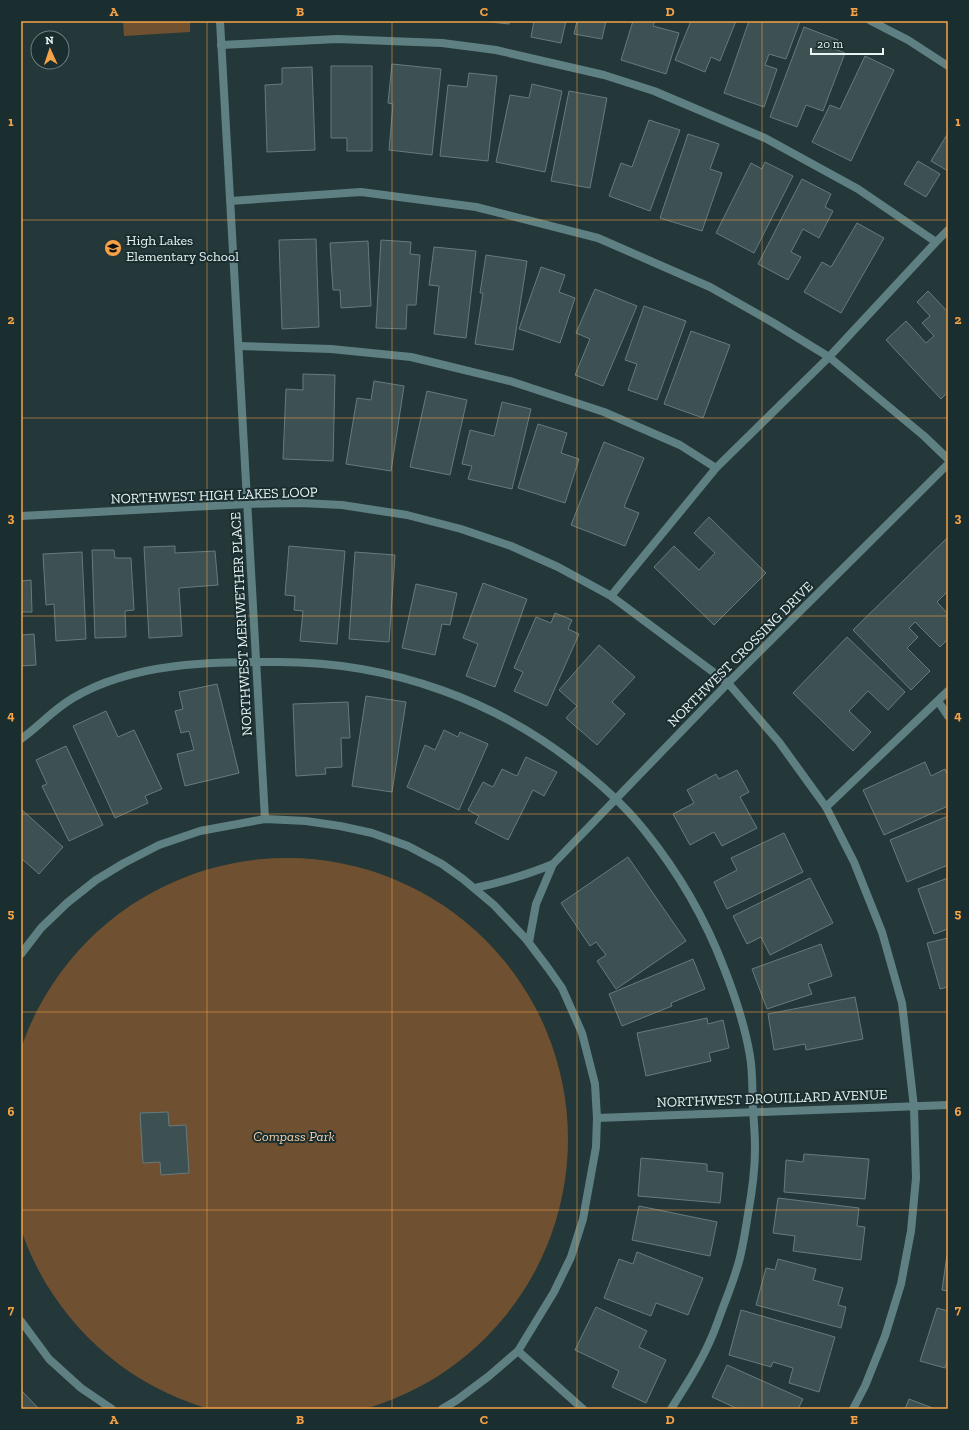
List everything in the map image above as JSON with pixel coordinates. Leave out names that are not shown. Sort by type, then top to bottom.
[{"type":"street","name":"NORTHWEST MERIWETHER PLACE","points":[[220,21],[265,819]]},
{"type":"street","points":[[871,21],[908,40],[948,66]]},
{"type":"street","points":[[221,46],[337,39],[442,43],[496,50],[604,75],[654,91],[765,138],[858,189],[936,242]]},
{"type":"street","points":[[230,201],[361,192],[476,207],[598,238],[710,287],[772,322],[829,357],[924,436],[948,459]]},
{"type":"street","points":[[611,596],[716,468],[829,357],[948,230]]},
{"type":"street","points":[[239,346],[331,349],[411,356],[510,381],[604,412],[680,445],[716,468]]},
{"type":"street","name":"NORTHWEST CROSSING DRIVE","points":[[529,942],[536,904],[552,864],[728,683],[948,464]]},
{"type":"street","name":"NORTHWEST HIGH LAKES LOOP","points":[[21,516],[248,504],[301,503],[342,505],[427,520],[461,529],[511,546],[558,567],[611,596],[728,683],[779,742],[826,807],[854,862],[882,932],[902,1003],[914,1107],[916,1178],[911,1231],[901,1284],[885,1336],[866,1386],[853,1409]]},
{"type":"street","points":[[21,739],[61,705],[90,689],[112,680],[164,668],[215,663],[306,662],[342,666],[387,674],[438,688],[487,709],[542,739],[567,757],[616,799],[646,831],[671,866],[693,901],[714,943],[732,991],[743,1026],[750,1058],[755,1148],[753,1185],[741,1255],[712,1337],[689,1381],[671,1409]]},
{"type":"street","points":[[826,807],[948,691]]},
{"type":"street","points":[[938,701],[948,716]]},
{"type":"street","points":[[21,954],[41,928],[67,903],[96,880],[124,863],[159,845],[200,831],[265,819],[324,823],[385,837],[408,846],[452,870],[475,888],[502,913],[529,942],[562,988],[582,1033],[595,1084],[597,1118],[596,1147],[583,1219],[571,1257],[554,1292],[518,1351],[489,1376],[457,1400],[442,1409]]},
{"type":"street","name":"NORTHWEST CROSSING DRIVE","points":[[475,888],[516,878],[552,864]]},
{"type":"street","name":"NORTHWEST DROUILLARD AVENUE","points":[[597,1118],[948,1105]]},
{"type":"street","points":[[21,1321],[49,1359],[81,1388],[112,1409]]},
{"type":"street","points":[[518,1351],[583,1409]]},
{"type":"green space","points":[[123,21],[190,21],[190,32],[124,36]]},
{"type":"green space","name":"Compass Park","points":[[287,858],[315,859],[342,863],[395,879],[420,891],[443,905],[486,940],[521,983],[535,1006],[547,1031],[563,1084],[567,1111],[567,1167],[563,1194],[547,1247],[535,1272],[521,1295],[486,1338],[443,1373],[420,1387],[395,1399],[342,1415],[315,1419],[287,1420],[259,1419],[232,1415],[179,1399],[154,1387],[131,1373],[88,1338],[53,1295],[39,1272],[27,1247],[11,1194],[7,1167],[6,1139],[7,1111],[11,1084],[27,1031],[39,1006],[53,983],[88,940],[131,905],[154,891],[179,879],[232,863],[259,859]]},
{"type":"building","points":[[482,21],[509,21],[509,24]]},
{"type":"building","points":[[534,21],[566,21],[561,43],[531,37]]},
{"type":"building","points":[[577,21],[606,21],[602,39],[574,34]]},
{"type":"building","points":[[633,21],[655,21],[653,26],[679,33],[666,74],[621,60]]},
{"type":"building","points":[[691,21],[736,21],[720,61],[711,57],[705,72],[675,60]]},
{"type":"building","points":[[749,21],[800,21],[786,59],[769,54],[765,65],[777,69],[764,107],[724,93]]},
{"type":"building","points":[[804,27],[838,40],[835,49],[845,53],[823,111],[806,105],[797,127],[770,117]]},
{"type":"building","points":[[865,56],[894,70],[851,161],[812,142],[830,105],[840,109]]},
{"type":"building","points":[[392,64],[441,69],[432,155],[389,150],[393,104],[388,103]]},
{"type":"building","points":[[331,66],[372,66],[372,151],[347,151],[347,138],[331,138]]},
{"type":"building","points":[[312,67],[315,150],[267,152],[265,85],[282,84],[282,68]]},
{"type":"building","points":[[469,73],[497,76],[488,161],[440,156],[448,85],[467,87]]},
{"type":"building","points":[[532,84],[562,91],[545,172],[496,162],[510,95],[529,98]]},
{"type":"building","points":[[569,91],[607,98],[590,188],[551,181]]},
{"type":"building","points":[[649,120],[680,130],[650,211],[609,196],[621,163],[632,167]]},
{"type":"building","points":[[948,133],[948,171],[931,161]]},
{"type":"building","points":[[688,134],[719,144],[710,169],[722,173],[702,231],[660,218]]},
{"type":"building","points":[[918,161],[940,174],[926,197],[904,184]]},
{"type":"building","points":[[765,162],[793,176],[754,253],[716,233],[751,163],[762,169]]},
{"type":"building","points":[[802,179],[831,194],[825,207],[833,211],[819,238],[803,229],[791,252],[801,257],[788,280],[758,264]]},
{"type":"building","points":[[857,223],[884,238],[841,313],[804,292],[822,262],[831,267]]},
{"type":"building","points":[[316,239],[319,327],[282,329],[279,240]]},
{"type":"building","points":[[381,240],[411,242],[410,254],[420,255],[416,305],[407,305],[406,329],[376,328]]},
{"type":"building","points":[[368,241],[371,306],[341,308],[340,290],[333,290],[330,243]]},
{"type":"building","points":[[434,247],[476,251],[466,338],[434,334],[439,286],[429,285]]},
{"type":"building","points":[[486,255],[527,261],[513,350],[475,344],[483,293],[480,293]]},
{"type":"building","points":[[541,267],[565,275],[559,292],[575,298],[560,343],[519,329]]},
{"type":"building","points":[[595,289],[637,306],[603,386],[575,375],[590,339],[576,333]]},
{"type":"building","points":[[928,291],[948,312],[948,392],[941,399],[886,340],[906,321],[926,343],[934,336],[922,323],[930,316],[917,302]]},
{"type":"building","points":[[644,306],[686,321],[657,400],[628,390],[637,364],[625,360]]},
{"type":"building","points":[[691,331],[730,345],[703,418],[664,404]]},
{"type":"building","points":[[303,374],[335,375],[333,461],[283,459],[286,389],[303,390]]},
{"type":"building","points":[[374,381],[404,386],[391,471],[346,464],[357,398],[371,400]]},
{"type":"building","points":[[427,391],[467,400],[450,475],[410,467]]},
{"type":"building","points":[[502,402],[531,409],[512,489],[468,479],[472,466],[462,464],[470,430],[494,436]]},
{"type":"building","points":[[538,424],[567,433],[561,453],[579,459],[565,503],[518,488]]},
{"type":"building","points":[[604,442],[644,458],[624,507],[639,513],[625,546],[571,525]]},
{"type":"building","points":[[709,517],[766,573],[714,625],[654,567],[674,546],[699,570],[715,553],[694,533]]},
{"type":"building","points":[[948,537],[948,591],[937,602],[948,614],[948,639],[940,647],[915,622],[909,628],[918,637],[907,648],[930,671],[911,690],[853,630]]},
{"type":"building","points":[[175,546],[175,553],[215,551],[218,585],[179,588],[182,636],[149,638],[144,547]]},
{"type":"building","points":[[289,546],[345,551],[337,644],[300,641],[303,611],[294,610],[295,596],[285,595]]},
{"type":"building","points":[[92,550],[114,550],[115,558],[131,558],[134,610],[125,611],[126,637],[95,638]]},
{"type":"building","points":[[82,552],[86,639],[56,641],[54,604],[46,605],[43,554]]},
{"type":"building","points":[[355,552],[395,555],[389,642],[349,639]]},
{"type":"building","points":[[31,580],[32,612],[21,612],[21,581]]},
{"type":"building","points":[[483,583],[527,599],[495,687],[466,676],[478,644],[463,638]]},
{"type":"building","points":[[416,584],[457,593],[450,625],[442,624],[435,655],[402,648]]},
{"type":"building","points":[[555,613],[572,620],[568,629],[579,634],[547,706],[514,691],[523,672],[514,668],[536,617],[551,623]]},
{"type":"building","points":[[34,634],[36,665],[21,666],[21,635]]},
{"type":"building","points":[[847,637],[905,692],[888,710],[868,691],[849,711],[871,732],[853,751],[793,693]]},
{"type":"building","points":[[599,645],[635,677],[612,702],[625,714],[597,745],[566,718],[577,706],[559,690]]},
{"type":"building","points":[[217,684],[239,773],[185,786],[177,754],[194,750],[189,731],[181,733],[175,711],[183,709],[179,692]]},
{"type":"building","points":[[366,696],[406,702],[392,792],[352,786]]},
{"type":"building","points":[[348,702],[350,738],[341,738],[342,767],[325,768],[326,774],[296,776],[293,704]]},
{"type":"building","points":[[106,711],[118,737],[134,730],[162,789],[145,796],[148,803],[115,818],[73,726]]},
{"type":"building","points":[[444,730],[458,737],[460,732],[488,744],[459,810],[407,787],[425,745],[435,750]]},
{"type":"building","points":[[66,746],[103,825],[69,841],[42,786],[47,784],[36,760]]},
{"type":"building","points":[[526,757],[557,772],[544,796],[533,790],[508,840],[475,823],[479,816],[468,810],[483,782],[493,787],[502,769],[517,776]]},
{"type":"building","points":[[925,762],[931,776],[945,769],[948,776],[948,806],[884,835],[863,790]]},
{"type":"building","points":[[737,770],[749,792],[740,797],[757,828],[722,846],[714,832],[690,845],[673,814],[694,803],[687,790],[716,774],[719,779]]},
{"type":"building","points":[[21,809],[63,847],[39,874],[21,858]]},
{"type":"building","points":[[948,816],[948,865],[907,882],[890,840]]},
{"type":"building","points":[[784,833],[803,872],[727,909],[714,882],[737,870],[731,858]]},
{"type":"building","points":[[628,857],[686,941],[616,989],[597,961],[606,955],[596,942],[590,946],[561,903]]},
{"type":"building","points":[[810,878],[833,923],[770,955],[761,937],[747,944],[733,916]]},
{"type":"building","points":[[948,878],[948,929],[934,934],[918,889]]},
{"type":"building","points":[[948,938],[948,987],[940,989],[927,943]]},
{"type":"building","points":[[821,944],[832,976],[808,984],[812,994],[767,1009],[752,969]]},
{"type":"building","points":[[693,959],[705,989],[671,1003],[672,1006],[622,1026],[609,994]]},
{"type":"building","points":[[855,997],[863,1039],[806,1050],[805,1044],[774,1050],[768,1014]]},
{"type":"building","points":[[707,1018],[708,1024],[723,1020],[729,1048],[709,1053],[711,1061],[646,1076],[637,1033]]},
{"type":"building","points":[[168,1112],[169,1126],[186,1125],[189,1173],[161,1175],[160,1162],[143,1163],[140,1113]]},
{"type":"building","points":[[804,1154],[869,1159],[865,1199],[784,1192],[786,1160],[803,1162]]},
{"type":"building","points":[[641,1158],[707,1164],[707,1171],[723,1173],[720,1203],[638,1196]]},
{"type":"building","points":[[778,1198],[859,1208],[857,1226],[865,1227],[861,1260],[793,1251],[795,1236],[773,1233]]},
{"type":"building","points":[[639,1206],[717,1222],[710,1256],[632,1240]]},
{"type":"building","points":[[637,1252],[703,1278],[688,1315],[656,1303],[651,1316],[604,1298],[619,1259],[633,1264]]},
{"type":"building","points":[[948,1255],[948,1291],[942,1290]]},
{"type":"building","points":[[778,1259],[816,1269],[813,1280],[843,1288],[838,1305],[846,1307],[841,1328],[756,1305],[766,1268],[775,1270]]},
{"type":"building","points":[[596,1307],[647,1331],[639,1347],[666,1360],[646,1403],[612,1387],[619,1371],[575,1350]]},
{"type":"building","points":[[937,1308],[948,1311],[948,1358],[945,1368],[920,1361]]},
{"type":"building","points":[[741,1310],[835,1337],[819,1392],[789,1383],[793,1368],[773,1362],[771,1367],[729,1355]]},
{"type":"building","points":[[727,1365],[803,1399],[798,1409],[738,1409],[712,1397]]},
{"type":"building","points":[[21,1390],[39,1409],[21,1409]]},
{"type":"building","points":[[909,1399],[935,1409],[905,1409]]},
{"type":"place","name":"High Lakes Elementary School","points":[[113,248]]}]
